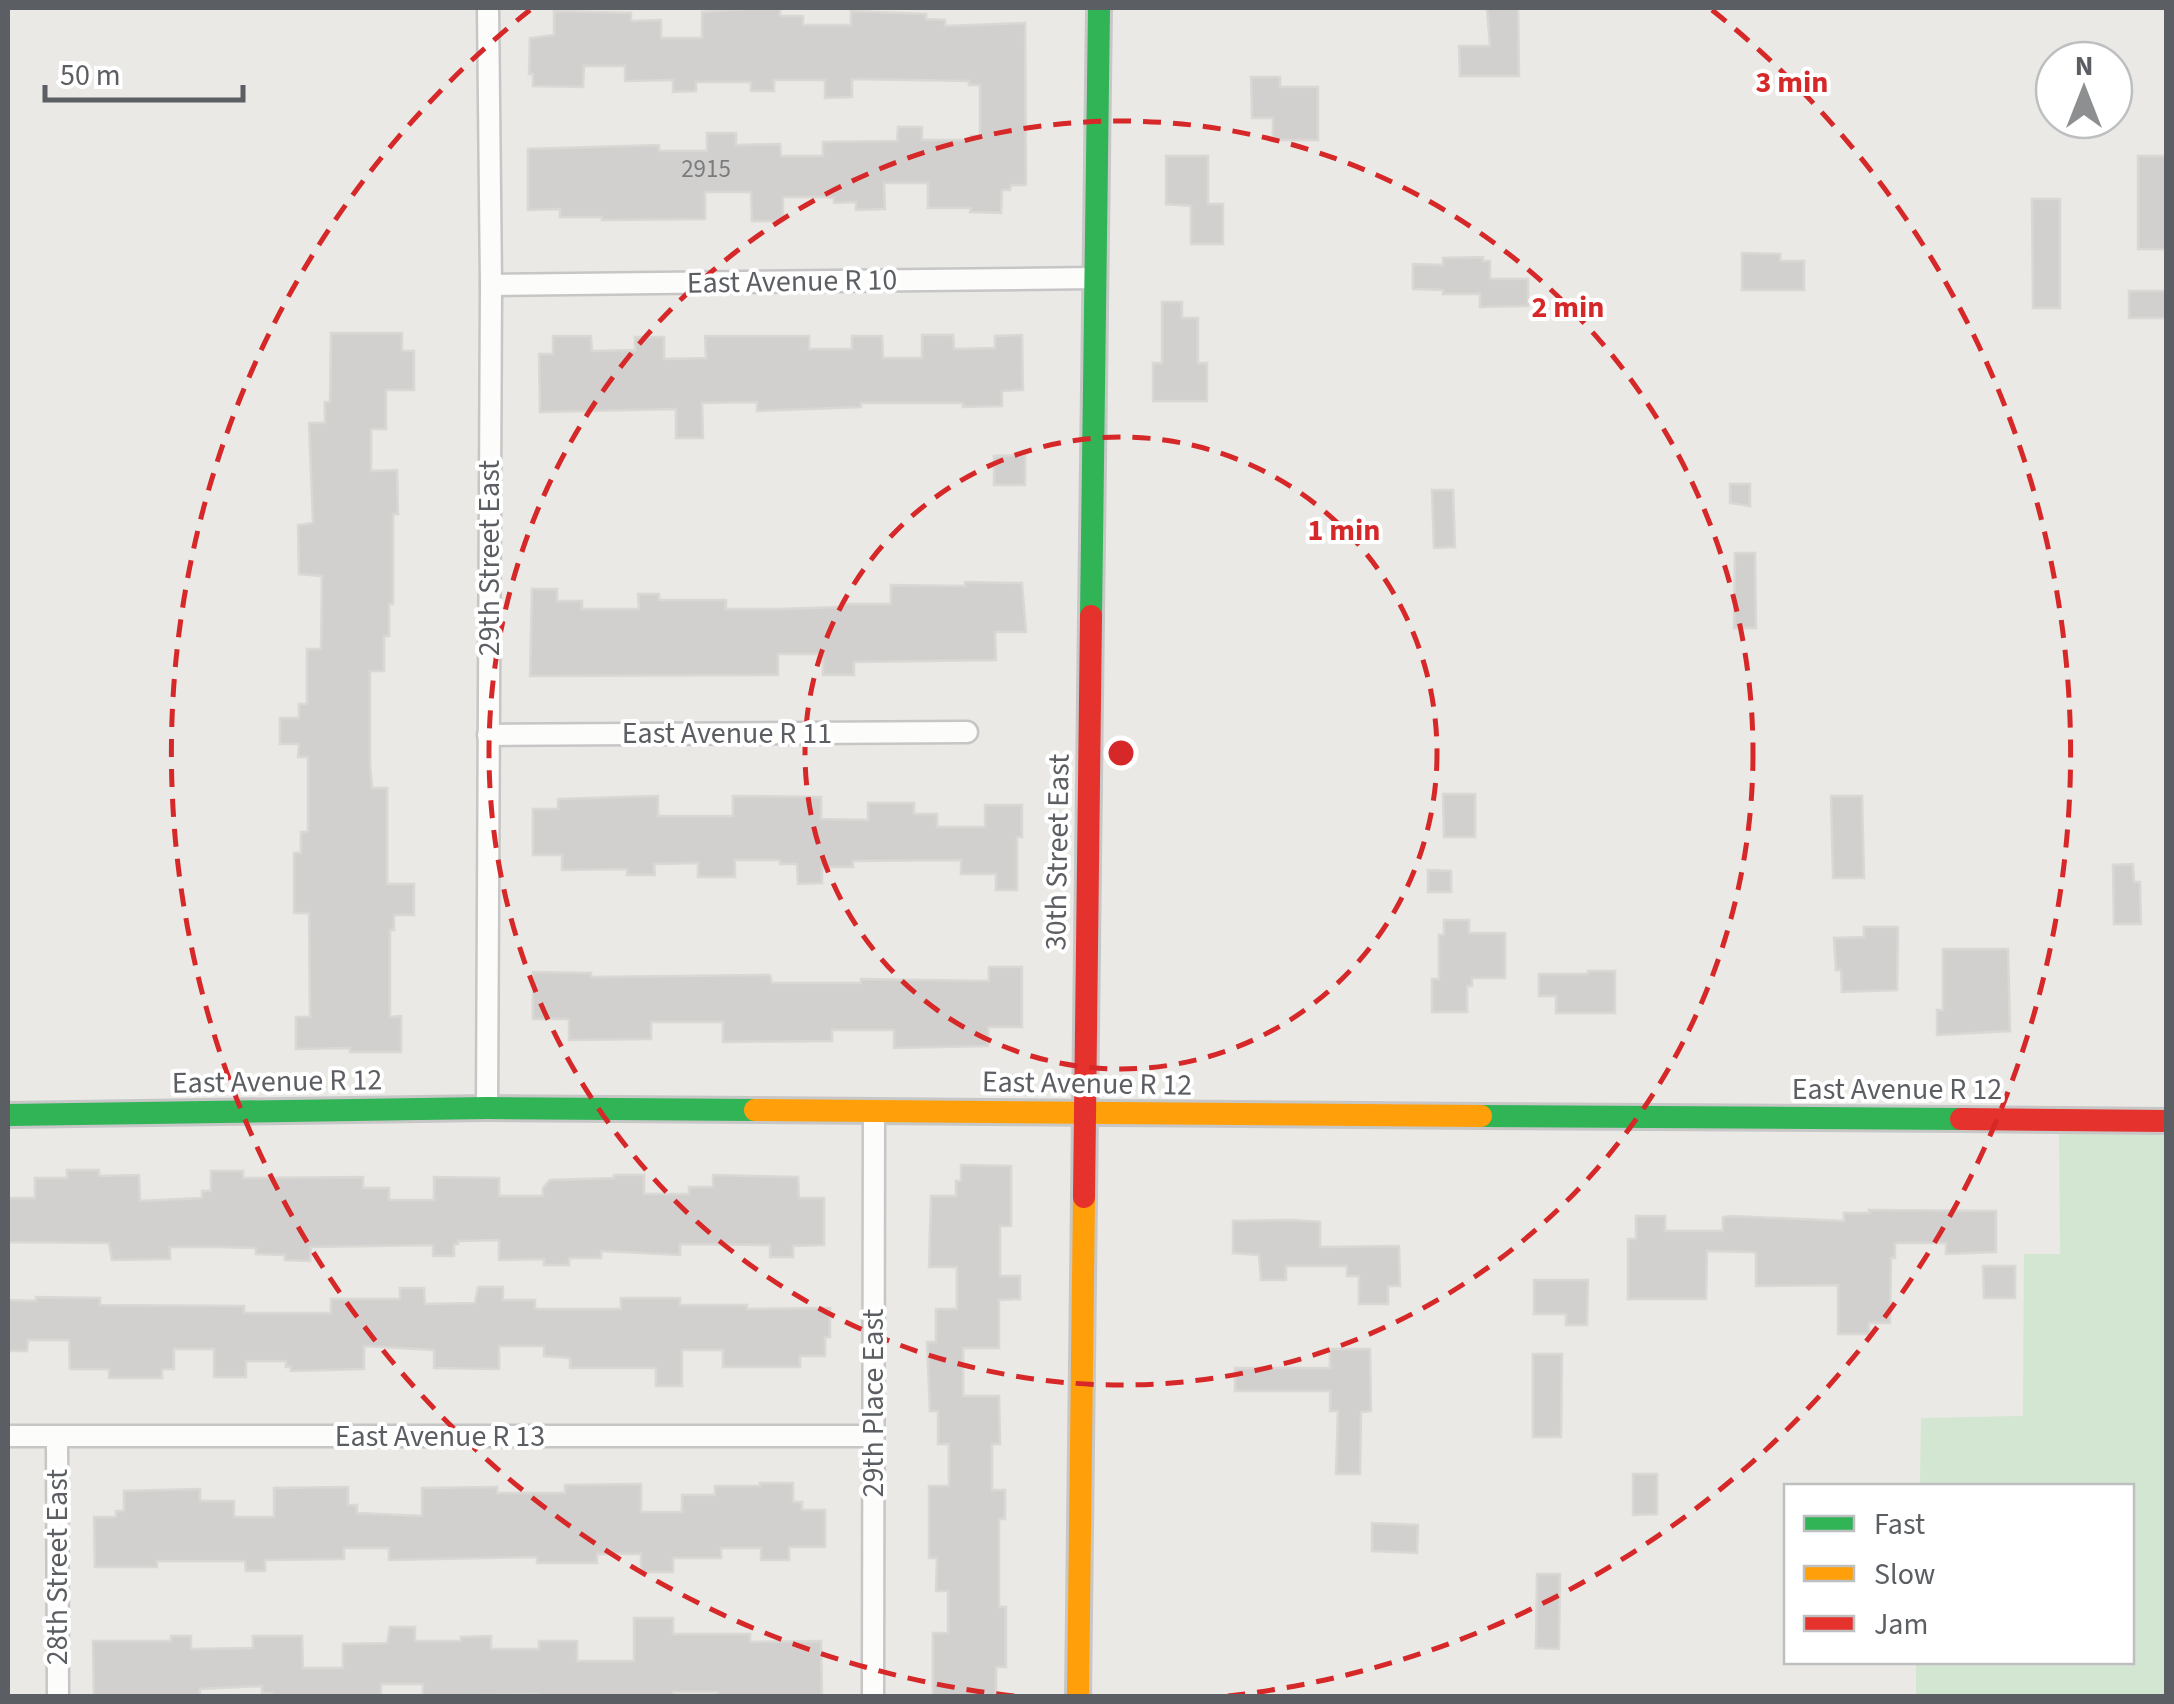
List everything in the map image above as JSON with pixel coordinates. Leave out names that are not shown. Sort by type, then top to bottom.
[{"type":"street","name":"29th Street East","points":[[487,1108],[488,8]]},
{"type":"street","name":"30th Street East","points":[[1078,1696],[1099,8]]},
{"type":"street","name":"East Avenue R 10","points":[[490,285],[1094,278]]},
{"type":"street","name":"East Avenue R 11","points":[[488,736],[967,732]]},
{"type":"street","name":"East Avenue R 12","points":[[8,1115],[487,1108],[2166,1121]]},
{"type":"street","name":"29th Place East","points":[[873,1696],[874,1110]]},
{"type":"street","name":"East Avenue R 13","points":[[8,1436],[873,1436]]},
{"type":"street","name":"28th Street East","points":[[57,1436],[58,1696]]},
{"type":"green space","points":[[2059,1132],[2166,1132],[2166,1696],[1916,1696],[1916,1664],[2134,1664],[2134,1484],[1920,1484],[1921,1418],[2023,1416],[2024,1254],[2060,1254]]},
{"type":"building","points":[[1487,8],[1518,8],[1519,76],[1460,76],[1459,46],[1490,46]]},
{"type":"building","points":[[780,9],[780,16],[803,16],[803,25],[851,25],[851,11],[926,14],[926,19],[945,20],[945,26],[1025,23],[1026,185],[1011,185],[1010,190],[1002,190],[1001,213],[928,208],[928,183],[884,183],[885,209],[856,210],[856,202],[834,203],[834,198],[783,197],[783,221],[752,221],[751,192],[705,192],[705,219],[602,220],[560,217],[560,209],[528,210],[528,149],[659,145],[659,151],[707,151],[707,133],[736,133],[736,145],[780,144],[781,156],[823,156],[823,142],[897,141],[898,127],[922,127],[922,140],[971,140],[971,136],[980,136],[980,85],[969,85],[969,81],[852,79],[852,97],[825,98],[825,80],[774,80],[774,91],[751,91],[751,82],[696,82],[696,91],[673,92],[673,80],[625,81],[625,66],[584,66],[583,87],[533,86],[533,74],[529,74],[530,38],[554,35],[554,11],[631,13],[631,21],[661,20],[661,38],[702,38],[702,12]]},
{"type":"building","points":[[1251,77],[1280,77],[1280,87],[1318,87],[1318,140],[1273,140],[1273,118],[1252,118]]},
{"type":"building","points":[[1166,156],[1208,156],[1208,204],[1223,204],[1223,244],[1191,244],[1191,206],[1166,204]]},
{"type":"building","points":[[2138,156],[2166,156],[2166,249],[2138,249]]},
{"type":"building","points":[[2032,199],[2060,199],[2060,308],[2033,308]]},
{"type":"building","points":[[1742,253],[1780,254],[1780,261],[1804,261],[1804,290],[1742,290]]},
{"type":"building","points":[[1483,257],[1483,261],[1490,261],[1490,279],[1528,279],[1528,306],[1480,307],[1480,294],[1413,289],[1413,264],[1443,265],[1443,258]]},
{"type":"building","points":[[2129,291],[2166,291],[2166,318],[2129,318]]},
{"type":"building","points":[[1162,302],[1182,302],[1182,318],[1198,318],[1198,363],[1207,363],[1207,401],[1153,401],[1153,363],[1162,363]]},
{"type":"building","points":[[331,333],[402,333],[402,351],[414,351],[414,390],[386,390],[386,429],[371,429],[371,471],[397,470],[398,514],[393,514],[389,636],[384,636],[384,671],[370,671],[370,764],[372,788],[387,788],[387,884],[414,884],[414,915],[394,915],[394,930],[390,930],[390,1017],[401,1016],[401,1052],[296,1049],[296,1017],[310,1017],[309,913],[294,913],[294,853],[301,853],[301,832],[308,832],[308,757],[298,757],[299,744],[280,744],[280,718],[299,718],[299,704],[307,704],[307,649],[321,649],[322,576],[299,574],[298,525],[313,523],[309,423],[325,423],[325,402],[330,402]]},
{"type":"building","points":[[922,335],[953,335],[954,349],[995,348],[995,336],[1022,335],[1023,390],[1002,391],[1002,406],[861,403],[861,407],[757,411],[757,402],[702,403],[703,438],[676,438],[676,409],[540,412],[539,354],[553,354],[553,336],[591,336],[592,351],[635,350],[635,337],[664,337],[664,359],[706,358],[705,336],[809,336],[809,349],[852,349],[852,336],[882,336],[883,358],[922,358]]},
{"type":"building","points":[[1025,455],[1025,485],[994,485],[994,456]]},
{"type":"building","points":[[1730,484],[1750,484],[1750,506],[1730,503]]},
{"type":"building","points":[[1432,490],[1453,490],[1455,547],[1434,548]]},
{"type":"building","points":[[1735,553],[1755,553],[1756,628],[1734,628]]},
{"type":"building","points":[[965,582],[1022,583],[1026,632],[995,632],[996,660],[854,662],[854,675],[823,675],[823,654],[778,654],[778,675],[530,676],[532,589],[557,589],[557,601],[582,601],[582,609],[639,609],[638,594],[659,594],[659,600],[726,600],[726,609],[777,609],[891,604],[891,585],[965,586]]},
{"type":"building","points":[[1443,794],[1475,794],[1475,837],[1444,837]]},
{"type":"building","points":[[658,796],[658,816],[733,816],[733,796],[821,797],[821,819],[868,820],[868,803],[914,803],[914,814],[937,814],[937,827],[985,827],[985,805],[1022,805],[1022,837],[1017,837],[1017,890],[996,890],[996,874],[961,874],[961,860],[853,861],[853,867],[822,867],[822,883],[798,884],[797,864],[780,864],[780,860],[735,860],[735,877],[698,877],[698,863],[654,864],[655,875],[627,875],[627,869],[562,870],[562,855],[533,855],[533,809],[558,809],[558,799]]},
{"type":"building","points":[[1831,796],[1862,796],[1864,878],[1833,878]]},
{"type":"building","points":[[2133,864],[2134,882],[2140,882],[2141,924],[2114,924],[2113,865]]},
{"type":"building","points":[[1428,870],[1451,871],[1451,892],[1428,892]]},
{"type":"building","points":[[1444,920],[1469,920],[1469,933],[1505,933],[1505,978],[1472,978],[1472,986],[1467,986],[1467,1012],[1432,1012],[1432,979],[1439,979],[1439,935],[1444,935]]},
{"type":"building","points":[[1864,927],[1898,927],[1897,990],[1842,992],[1834,938],[1864,937]]},
{"type":"building","points":[[1943,949],[2008,949],[2010,1031],[1937,1035],[1937,1010],[1943,1010]]},
{"type":"building","points":[[989,967],[1022,967],[1022,1027],[988,1027],[988,1046],[894,1048],[894,1030],[832,1030],[832,1041],[723,1042],[723,1022],[651,1022],[651,1039],[569,1040],[569,1019],[533,1019],[533,972],[591,973],[591,977],[770,975],[772,983],[861,983],[861,979],[989,981]]},
{"type":"building","points":[[1615,971],[1615,1013],[1556,1013],[1556,996],[1539,996],[1539,974]]},
{"type":"building","points":[[961,1165],[1011,1166],[1011,1226],[1000,1226],[1000,1276],[1020,1276],[1020,1299],[999,1300],[999,1348],[963,1348],[963,1396],[999,1396],[1000,1444],[992,1444],[992,1490],[1005,1490],[1005,1519],[999,1519],[999,1607],[1006,1607],[1006,1667],[996,1667],[996,1696],[933,1696],[933,1633],[948,1633],[948,1591],[936,1591],[937,1558],[929,1558],[929,1486],[949,1486],[949,1444],[938,1444],[938,1411],[930,1411],[927,1342],[936,1342],[936,1309],[957,1309],[957,1267],[929,1267],[931,1196],[956,1196]]},
{"type":"building","points":[[67,1170],[99,1170],[99,1176],[139,1175],[140,1201],[202,1198],[202,1191],[211,1191],[211,1171],[243,1171],[243,1178],[363,1177],[363,1188],[389,1188],[389,1200],[434,1200],[434,1177],[499,1178],[499,1196],[543,1196],[543,1188],[550,1180],[614,1175],[644,1175],[644,1194],[689,1194],[689,1187],[713,1187],[713,1175],[798,1177],[799,1198],[824,1198],[824,1245],[793,1246],[793,1257],[770,1257],[770,1245],[680,1244],[680,1255],[601,1251],[601,1258],[569,1258],[569,1265],[544,1265],[544,1259],[499,1260],[499,1240],[458,1241],[454,1244],[454,1256],[433,1256],[433,1245],[311,1247],[310,1261],[256,1254],[256,1248],[215,1247],[170,1247],[170,1259],[112,1260],[109,1243],[8,1242],[8,1198],[35,1198],[35,1178],[67,1178]]},
{"type":"building","points":[[1869,1210],[1996,1211],[1996,1252],[1946,1254],[1946,1243],[1895,1243],[1895,1258],[1891,1258],[1890,1323],[1869,1323],[1869,1334],[1838,1334],[1838,1285],[1756,1286],[1756,1253],[1752,1252],[1707,1251],[1706,1299],[1628,1299],[1628,1239],[1636,1239],[1636,1216],[1665,1216],[1665,1231],[1723,1231],[1723,1217],[1844,1221],[1844,1213],[1870,1213]]},
{"type":"building","points":[[1233,1221],[1320,1222],[1320,1247],[1399,1246],[1400,1286],[1388,1286],[1388,1304],[1359,1304],[1359,1276],[1347,1276],[1347,1266],[1286,1266],[1286,1280],[1261,1280],[1259,1255],[1233,1253]]},
{"type":"building","points":[[1983,1266],[2015,1266],[2015,1298],[1984,1298]]},
{"type":"building","points":[[1534,1280],[1588,1280],[1587,1325],[1566,1325],[1566,1314],[1534,1314]]},
{"type":"building","points":[[478,1287],[503,1287],[503,1300],[535,1300],[535,1309],[621,1309],[621,1298],[680,1298],[680,1305],[747,1305],[747,1309],[830,1308],[830,1337],[825,1337],[825,1356],[800,1356],[800,1367],[723,1367],[723,1350],[682,1350],[682,1386],[656,1386],[656,1368],[570,1368],[570,1358],[544,1356],[544,1346],[499,1346],[499,1369],[434,1368],[434,1350],[364,1346],[364,1369],[291,1371],[286,1361],[246,1361],[246,1377],[214,1377],[214,1349],[174,1349],[174,1369],[162,1369],[162,1378],[109,1378],[109,1369],[70,1369],[69,1340],[28,1340],[27,1351],[8,1351],[8,1300],[100,1298],[100,1305],[244,1306],[244,1313],[331,1313],[331,1299],[400,1299],[400,1288],[424,1288],[425,1304],[475,1303]]},
{"type":"building","points":[[1330,1349],[1370,1349],[1371,1411],[1361,1412],[1360,1474],[1336,1474],[1338,1411],[1330,1411],[1330,1391],[1235,1391],[1235,1368],[1330,1368]]},
{"type":"building","points":[[1533,1354],[1562,1354],[1561,1437],[1533,1437]]},
{"type":"building","points":[[1633,1474],[1657,1474],[1657,1514],[1633,1515]]},
{"type":"building","points":[[793,1483],[793,1502],[802,1502],[802,1510],[825,1510],[825,1547],[789,1547],[789,1560],[761,1560],[761,1548],[721,1548],[721,1558],[673,1558],[673,1572],[641,1572],[641,1554],[597,1554],[597,1563],[537,1563],[537,1557],[389,1560],[389,1548],[344,1548],[344,1559],[265,1560],[265,1571],[246,1571],[245,1561],[157,1561],[157,1567],[95,1567],[94,1517],[116,1517],[116,1511],[124,1511],[124,1491],[200,1489],[200,1501],[234,1501],[234,1517],[274,1517],[274,1488],[348,1487],[348,1505],[357,1505],[357,1513],[422,1516],[422,1488],[497,1487],[497,1493],[565,1493],[565,1485],[641,1484],[641,1512],[682,1512],[682,1495],[715,1495],[715,1486]]},
{"type":"building","points":[[1372,1523],[1418,1525],[1417,1553],[1372,1551]]},
{"type":"building","points":[[1537,1574],[1560,1574],[1559,1649],[1536,1648]]},
{"type":"building","points":[[634,1618],[673,1618],[673,1634],[750,1634],[750,1642],[821,1641],[822,1696],[673,1692],[673,1696],[423,1696],[423,1684],[381,1684],[381,1696],[272,1696],[262,1693],[262,1686],[200,1689],[200,1696],[94,1696],[93,1641],[171,1641],[171,1636],[191,1636],[191,1649],[253,1648],[253,1636],[302,1636],[303,1668],[343,1668],[343,1644],[387,1643],[390,1627],[415,1627],[415,1641],[461,1641],[461,1637],[491,1636],[491,1649],[539,1649],[539,1641],[577,1641],[577,1661],[634,1661]]},
{"type":"traffic: fast","points":[[1091,616],[1099,8]]},
{"type":"traffic: fast","points":[[8,1115],[487,1108],[755,1110]]},
{"type":"traffic: fast","points":[[1481,1116],[1961,1119]]},
{"type":"traffic: slow","points":[[755,1110],[1481,1116]]},
{"type":"traffic: slow","points":[[1078,1696],[1084,1197]]},
{"type":"traffic: jam","points":[[1084,1197],[1091,616]]},
{"type":"traffic: jam","points":[[1961,1119],[2166,1121]]}]
